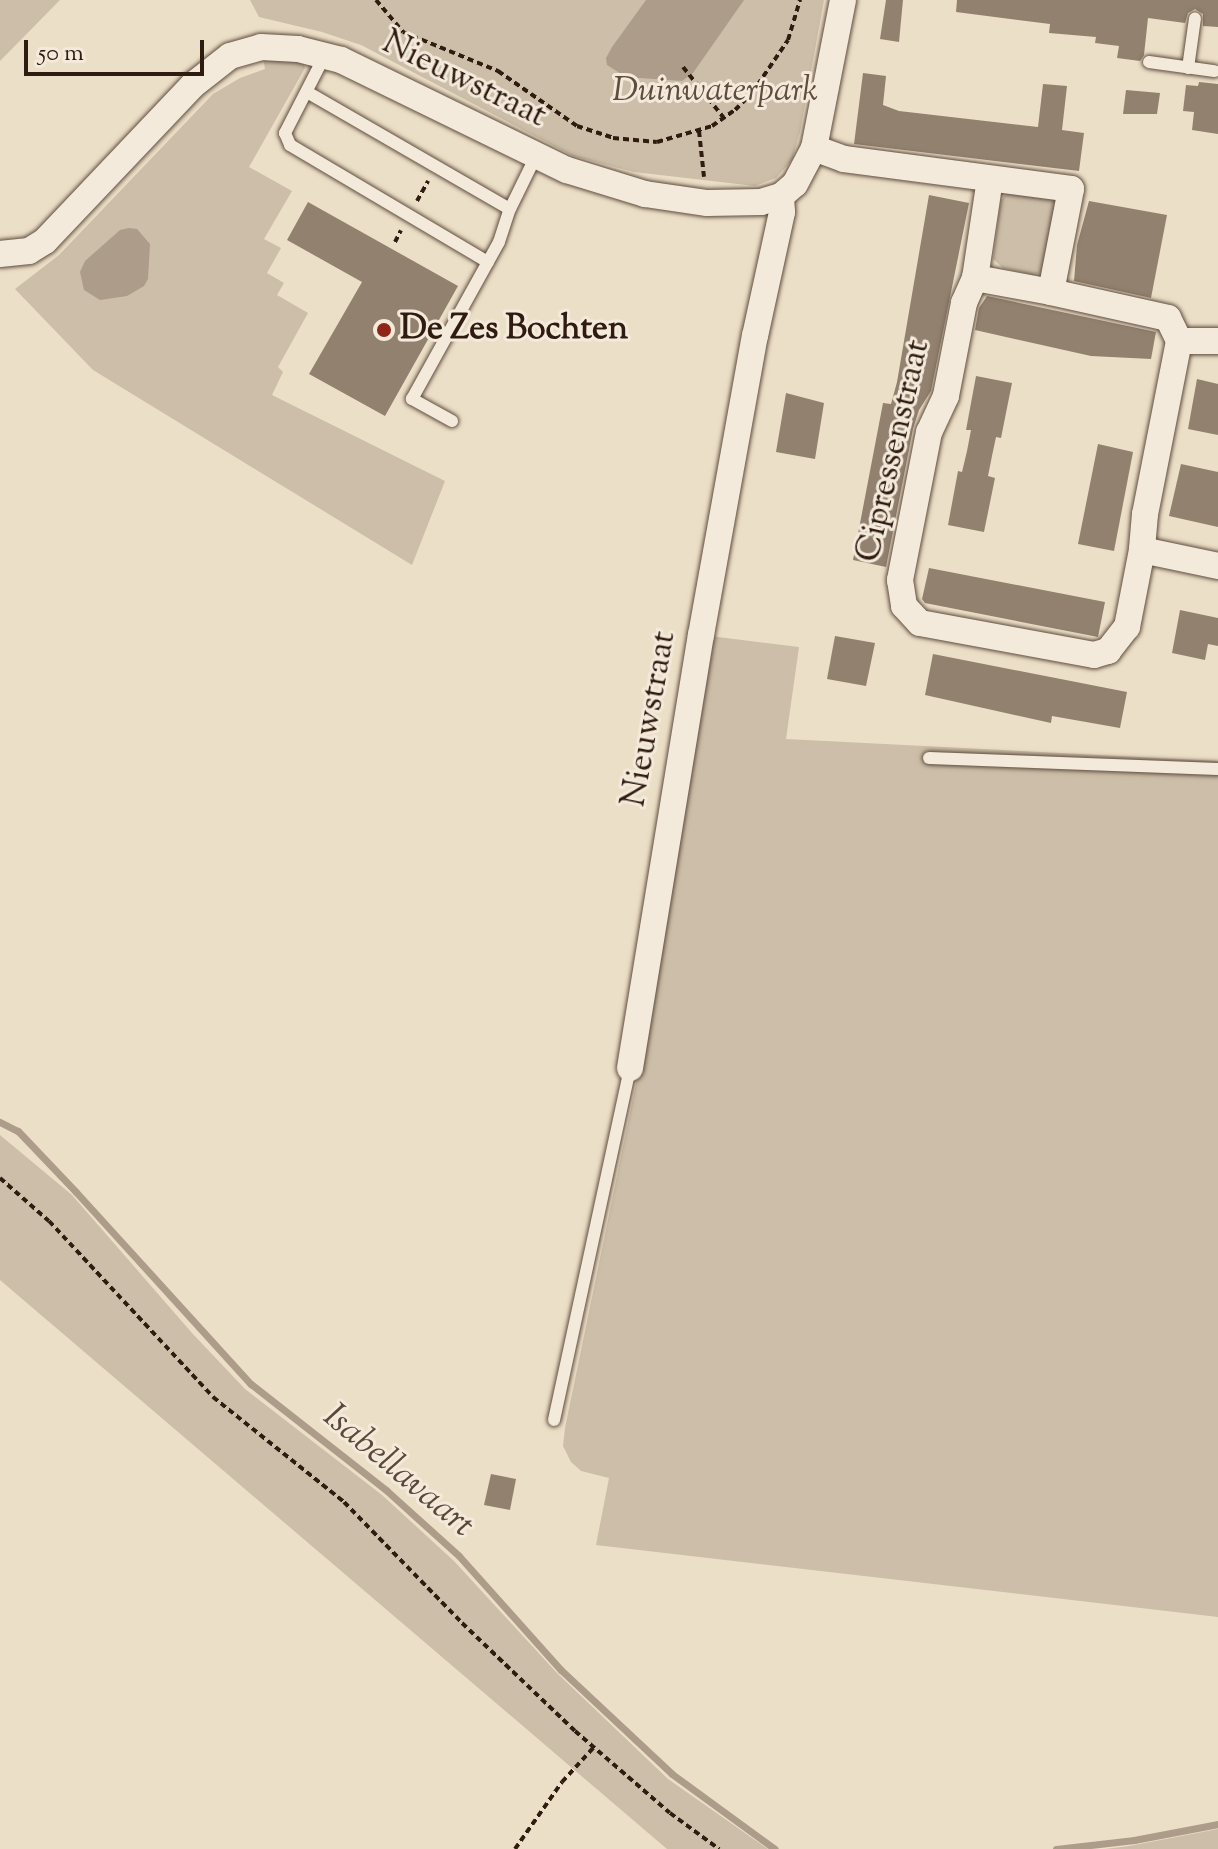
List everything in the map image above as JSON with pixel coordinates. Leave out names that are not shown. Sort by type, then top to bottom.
[{"type":"street","points":[[781,196],[795,184],[814,148],[843,0]]},
{"type":"street","name":"Nieuwstraat","points":[[0,254],[29,251],[45,241],[193,85],[230,56],[261,47],[298,49],[341,60],[567,170],[645,194],[745,205],[781,196],[782,212],[755,336],[699,649],[630,1068]]},
{"type":"street","points":[[814,148],[844,159],[1071,189],[1051,292]]},
{"type":"street","name":"Cipressenstraat","points":[[990,179],[975,278],[964,303],[946,396],[929,432],[900,580],[904,606],[920,623],[1094,655],[1108,651],[1127,627],[1142,550],[1145,514],[1179,341]]},
{"type":"street","points":[[975,278],[1168,318],[1179,341],[1218,341]]},
{"type":"street","points":[[1142,550],[1218,566]]},
{"type":"lane","points":[[1188,68],[1195,18]]},
{"type":"lane","points":[[325,55],[285,133],[290,145],[488,262]]},
{"type":"lane","points":[[1149,62],[1214,71]]},
{"type":"lane","points":[[307,92],[510,209]]},
{"type":"lane","points":[[452,421],[412,399],[488,262],[536,156]]},
{"type":"lane","points":[[929,758],[1218,769]]},
{"type":"lane","points":[[554,1420],[630,1068]]},
{"type":"path","points":[[376,0],[403,32],[498,71],[577,126],[613,138],[657,142],[699,131],[724,118],[752,93],[788,40],[800,0]]},
{"type":"path","points":[[683,67],[724,118]]},
{"type":"path","points":[[699,131],[707,203]]},
{"type":"path","points":[[0,1178],[49,1221],[213,1397],[344,1502],[462,1623],[594,1747],[719,1849]]},
{"type":"path","points":[[515,1849],[562,1782],[594,1747]]},
{"type":"green space","points":[[0,0],[60,0],[0,61]]},
{"type":"green space","name":"Duinwaterpark","points":[[250,0],[824,0],[792,160],[776,178],[755,186],[634,172],[573,156],[361,45],[259,17]]},
{"type":"green space","points":[[263,58],[303,59],[305,68],[249,167],[292,191],[264,239],[281,248],[267,273],[284,283],[277,295],[308,313],[278,367],[283,372],[272,395],[445,481],[412,565],[93,370],[15,289],[59,255],[213,94],[240,78],[265,69]]},
{"type":"green space","points":[[1010,190],[1053,198],[1058,204],[1042,272],[1034,275],[1003,268],[993,259],[1001,200]]},
{"type":"green space","points":[[710,636],[799,647],[786,739],[1218,761],[1218,1617],[596,1545],[609,1478],[581,1471],[571,1462],[563,1446],[565,1428],[637,1079]]},
{"type":"green space","points":[[0,1135],[72,1195],[245,1389],[382,1495],[454,1561],[557,1673],[668,1779],[768,1849],[667,1849],[0,1280]]},
{"type":"green space","points":[[1218,1829],[1218,1849],[1105,1849],[1129,1846]]},
{"type":"shaded area","points":[[646,0],[744,0],[693,73],[682,81],[626,77],[607,65],[606,58],[612,47]]},
{"type":"shaded area","points":[[137,229],[150,244],[148,279],[144,286],[127,296],[100,300],[84,290],[80,272],[85,261],[120,230]]},
{"type":"building","points":[[886,0],[903,0],[899,42],[880,39]]},
{"type":"building","points":[[957,0],[1218,0],[1218,27],[1203,26],[1203,14],[1195,9],[1188,13],[1185,23],[1148,18],[1144,55],[1140,61],[1117,58],[1119,46],[1095,43],[1096,37],[1049,33],[1050,24],[956,12]]},
{"type":"building","points":[[863,73],[886,76],[883,105],[899,111],[1038,127],[1043,84],[1067,86],[1062,130],[1084,133],[1079,171],[854,144]]},
{"type":"building","points":[[1199,82],[1218,84],[1218,134],[1192,130],[1194,112],[1183,111],[1186,85],[1198,86]]},
{"type":"building","points":[[1126,90],[1160,93],[1157,114],[1123,114]]},
{"type":"building","points":[[929,195],[969,203],[931,391],[919,410],[913,429],[886,567],[853,560],[883,403],[891,404],[897,382]]},
{"type":"building","points":[[1089,201],[1167,215],[1151,298],[1074,281],[1077,245]]},
{"type":"building","name":"De Zes Bochten","points":[[308,202],[458,286],[385,416],[309,374],[362,282],[287,240]]},
{"type":"building","points":[[987,296],[1156,332],[1151,359],[1091,356],[975,330],[979,308]]},
{"type":"building","points":[[976,376],[1012,383],[1001,438],[996,437],[988,476],[995,478],[984,532],[948,525],[958,471],[962,472],[971,430],[966,430]]},
{"type":"building","points":[[1197,379],[1218,384],[1218,435],[1188,429]]},
{"type":"building","points":[[786,393],[824,403],[815,459],[776,452]]},
{"type":"building","points":[[1098,444],[1133,452],[1114,551],[1078,544]]},
{"type":"building","points":[[1181,464],[1218,472],[1218,527],[1169,516]]},
{"type":"building","points":[[929,568],[1105,602],[1098,637],[925,603],[922,599]]},
{"type":"building","points":[[1180,610],[1218,618],[1218,646],[1208,644],[1205,660],[1172,653]]},
{"type":"building","points":[[835,636],[875,643],[866,686],[827,679]]},
{"type":"building","points":[[933,654],[1127,692],[1120,728],[1052,716],[1051,723],[925,695]]},
{"type":"building","points":[[491,1474],[516,1479],[510,1510],[484,1505]]},
{"type":"waterway","name":"Isabellavaart","points":[[0,1122],[18,1131],[251,1384],[386,1490],[459,1556],[561,1670],[672,1774],[775,1849]]},
{"type":"waterway","points":[[1056,1849],[1134,1840],[1218,1824]]},
{"type":"place","name":"De Zes Bochten","points":[[384,330]]}]
